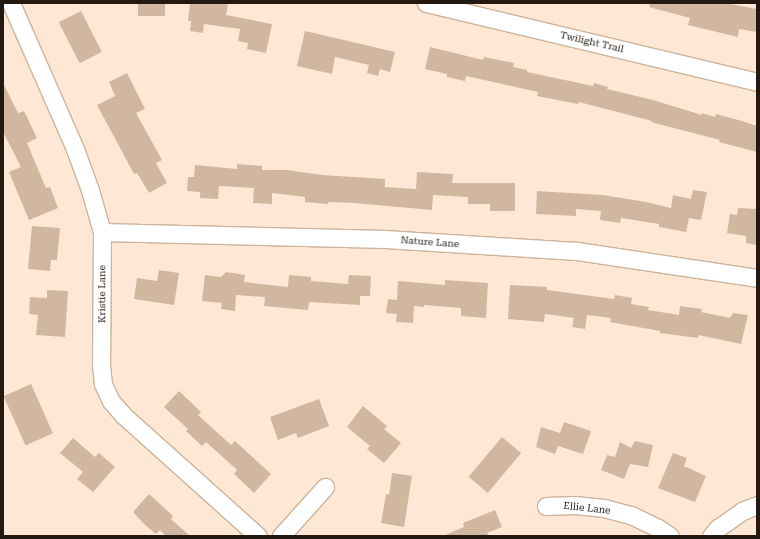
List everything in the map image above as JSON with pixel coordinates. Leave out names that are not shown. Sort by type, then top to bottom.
[{"type":"street","name":"Kristie Lane","points":[[11,3],[75,149],[90,190],[102,232],[101,365],[103,384],[111,401],[124,415],[258,536]]},
{"type":"street","name":"Twilight Trail","points":[[426,3],[757,82]]},
{"type":"street","name":"Nature Lane","points":[[102,232],[385,239],[577,251],[757,278]]},
{"type":"street","points":[[281,536],[325,487]]},
{"type":"street","name":"Ellie Lane","points":[[546,506],[575,505],[604,508],[631,515],[658,528],[670,536]]},
{"type":"street","points":[[711,536],[718,528],[742,512],[757,505]]},
{"type":"building","points":[[138,3],[165,3],[165,16],[138,16]]},
{"type":"building","points":[[190,3],[228,3],[226,15],[272,24],[266,53],[247,49],[248,43],[238,41],[240,29],[204,24],[203,33],[190,31],[191,21],[188,21]]},
{"type":"building","points":[[650,3],[725,3],[757,9],[757,32],[739,29],[738,37],[688,25],[690,18],[649,7]]},
{"type":"building","points":[[81,11],[102,52],[80,63],[59,22]]},
{"type":"building","points":[[305,31],[395,52],[390,72],[380,69],[378,76],[367,73],[369,65],[335,57],[332,74],[297,66]]},
{"type":"building","points":[[430,47],[483,60],[484,57],[514,63],[513,67],[527,70],[527,72],[593,86],[594,83],[608,87],[607,89],[653,100],[702,115],[702,113],[715,117],[716,114],[742,121],[757,126],[757,152],[719,142],[720,140],[579,102],[578,104],[537,96],[538,92],[466,76],[465,81],[447,77],[447,74],[425,69]]},
{"type":"building","points":[[127,73],[145,109],[136,113],[162,160],[156,163],[167,183],[149,193],[137,173],[134,174],[97,105],[115,96],[109,82]]},
{"type":"building","points":[[3,83],[18,113],[24,111],[37,138],[27,143],[46,188],[50,187],[58,208],[29,220],[9,172],[21,167],[3,132]]},
{"type":"building","points":[[237,164],[262,166],[262,170],[287,170],[322,175],[385,179],[385,187],[416,189],[417,172],[453,174],[452,183],[515,183],[515,211],[490,211],[490,204],[468,204],[468,197],[433,195],[432,210],[354,203],[328,202],[328,204],[305,202],[305,197],[272,193],[272,204],[253,203],[254,188],[219,186],[218,199],[200,198],[200,192],[187,191],[188,177],[194,177],[195,165],[237,169]]},
{"type":"building","points":[[693,190],[707,192],[701,220],[689,218],[686,232],[659,227],[659,224],[621,218],[620,223],[600,220],[601,211],[576,209],[576,216],[536,214],[537,191],[603,195],[671,208],[673,195],[691,199]]},
{"type":"building","points":[[738,208],[757,209],[757,245],[746,243],[746,236],[727,233],[730,214],[737,215]]},
{"type":"building","points":[[32,226],[60,228],[57,260],[51,260],[50,271],[28,269]]},
{"type":"building","points":[[159,270],[179,273],[174,305],[134,299],[137,278],[157,281]]},
{"type":"building","points":[[226,272],[245,275],[244,282],[288,287],[289,275],[311,277],[311,281],[348,284],[349,275],[371,276],[370,296],[360,296],[360,305],[309,302],[308,310],[264,306],[265,297],[236,295],[235,311],[221,309],[222,303],[202,301],[205,275],[221,277]]},
{"type":"building","points":[[445,280],[488,283],[486,318],[461,316],[461,308],[424,305],[424,307],[414,306],[413,323],[396,322],[397,314],[386,313],[388,299],[397,300],[398,281],[445,285]]},
{"type":"building","points":[[510,285],[547,287],[547,290],[614,299],[615,295],[632,298],[631,304],[649,307],[648,310],[679,315],[680,306],[702,309],[701,312],[730,318],[733,313],[748,315],[741,344],[698,335],[698,338],[660,333],[660,331],[610,322],[611,318],[587,315],[585,329],[572,327],[574,318],[545,314],[544,322],[508,319]]},
{"type":"building","points":[[47,290],[68,291],[65,337],[36,335],[38,315],[29,314],[30,297],[47,298]]},
{"type":"building","points":[[31,384],[53,433],[26,446],[4,396]]},
{"type":"building","points":[[179,391],[201,412],[198,415],[231,445],[235,441],[271,474],[254,493],[234,474],[237,470],[206,442],[202,446],[186,431],[188,429],[164,407]]},
{"type":"building","points":[[319,399],[329,426],[298,438],[296,433],[278,440],[270,417]]},
{"type":"building","points":[[363,406],[387,426],[384,429],[401,443],[384,463],[367,449],[370,446],[347,427]]},
{"type":"building","points":[[564,422],[591,431],[583,454],[558,446],[555,454],[536,447],[541,427],[560,433]]},
{"type":"building","points":[[502,437],[521,453],[488,493],[469,477]]},
{"type":"building","points":[[73,438],[95,457],[99,453],[115,467],[93,492],[77,479],[83,472],[60,453]]},
{"type":"building","points":[[635,441],[653,445],[648,467],[630,464],[624,479],[601,470],[607,455],[615,457],[620,442],[631,448]]},
{"type":"building","points":[[673,453],[687,458],[684,466],[706,476],[695,502],[658,488]]},
{"type":"building","points":[[392,473],[412,476],[404,527],[381,523],[386,494],[389,495]]},
{"type":"building","points":[[149,494],[173,516],[171,519],[190,536],[166,536],[160,530],[156,534],[144,524],[133,512]]},
{"type":"building","points":[[495,510],[502,527],[487,533],[489,536],[443,536],[464,527],[463,523]]}]
